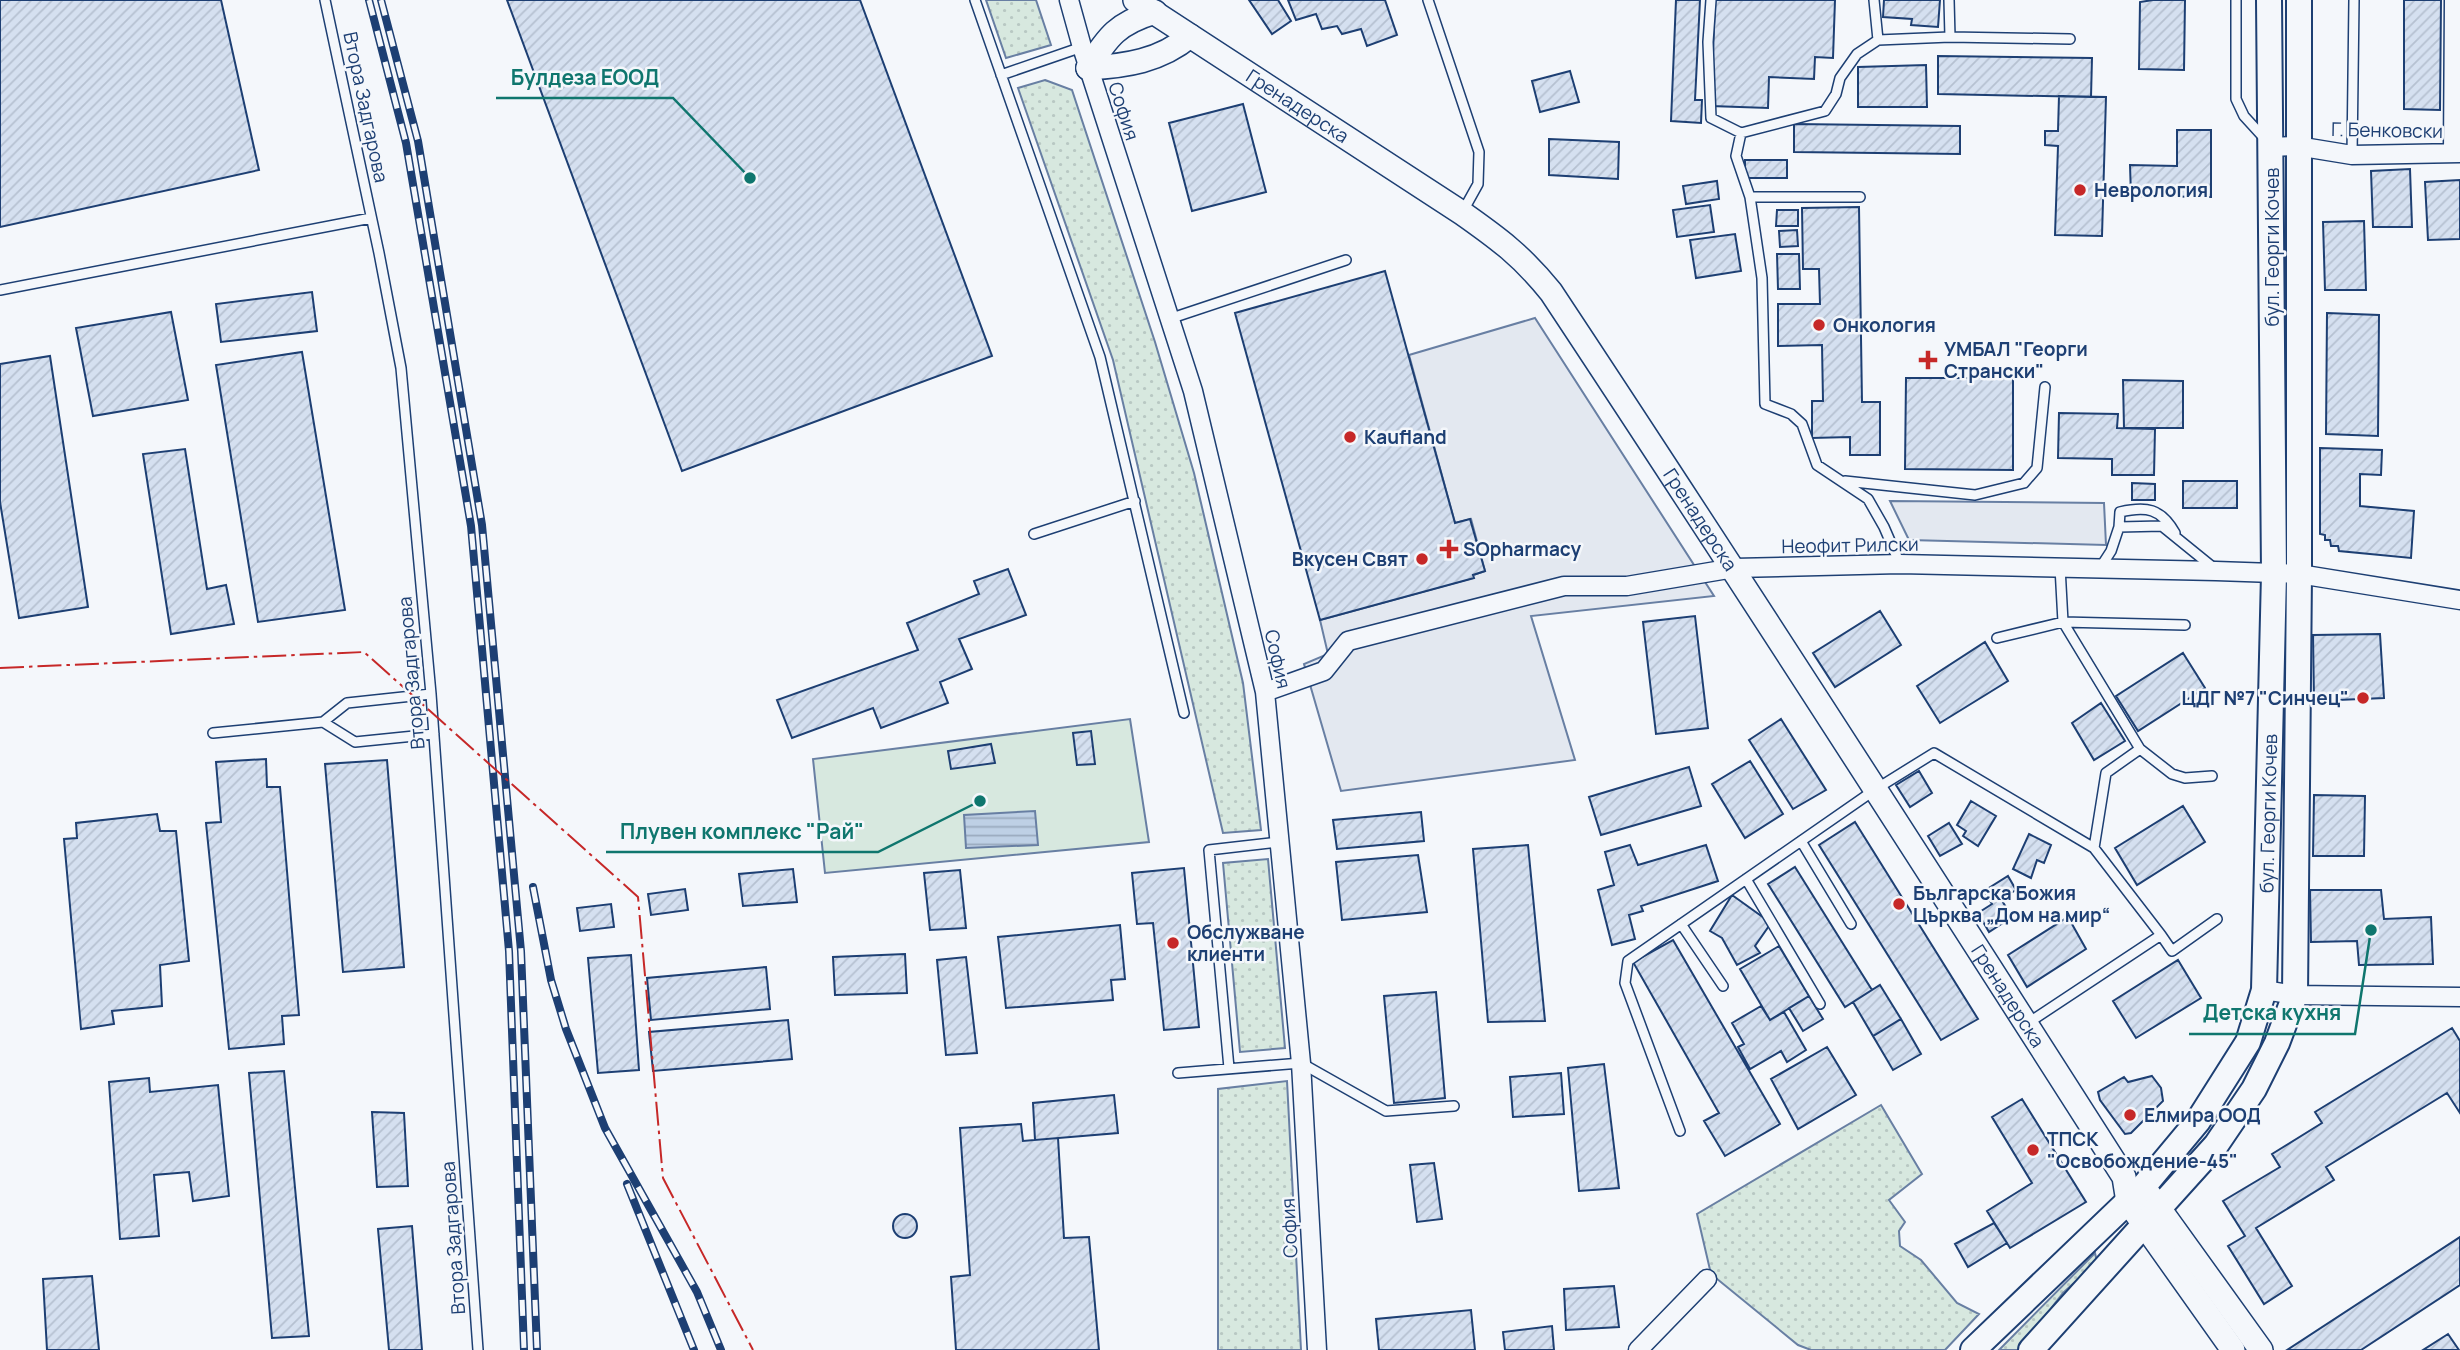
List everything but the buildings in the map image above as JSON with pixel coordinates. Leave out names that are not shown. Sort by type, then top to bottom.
[{"type":"main road","name":"бул. Георги Кочев","points":[[1973,1350],[2197,1121],[2248,1042],[2264,990],[2274,574],[2269,0]]},
{"type":"main road","name":"бул. Георги Кочев","points":[[2031,1350],[2216,1144],[2254,1089],[2277,1043],[2295,995],[2299,574],[2299,0]]},
{"type":"street","name":"София","points":[[1069,0],[1085,58],[1193,391],[1265,692],[1301,1063],[1317,1350]]},
{"type":"street","points":[[2454,0],[2456,153]]},
{"type":"street","points":[[1085,58],[1145,6]]},
{"type":"street","name":"Гренадерска","points":[[1145,6],[1462,213],[1529,264],[1551,292],[1734,568],[2132,1189],[2260,1350]]},
{"type":"street","points":[[1085,58],[1123,66],[1155,58],[1175,48],[1190,36]]},
{"type":"street","name":"Г. Бенковски","points":[[2271,147],[2297,146],[2352,155],[2456,153]]},
{"type":"street","name":"Неофит Рилски","points":[[1265,692],[1324,671],[1348,641],[1563,586],[1627,586],[1734,568],[1900,564],[2299,574],[2460,600]]},
{"type":"street","points":[[2264,990],[2295,995],[2460,997]]},
{"type":"street","name":"Гренадерска","points":[[2151,1215],[2233,1350]]},
{"type":"street","points":[[1638,1350],[1707,1279]]},
{"type":"lane","name":"Втора Задгарова","points":[[325,0],[401,368],[431,694],[478,1350]]},
{"type":"lane","points":[[975,0],[1100,357],[1184,713]]},
{"type":"lane","points":[[1428,0],[1479,152],[1478,184],[1462,213]]},
{"type":"lane","points":[[1711,0],[1708,42],[1711,118],[1741,134],[1825,111],[1836,94],[1840,78],[1857,54],[1878,40],[1950,37],[2070,38]]},
{"type":"lane","points":[[1874,0],[1878,40]]},
{"type":"lane","points":[[1949,0],[1950,37]]},
{"type":"lane","points":[[2236,0],[2236,99],[2244,116],[2271,147]]},
{"type":"lane","points":[[2352,155],[2354,0]]},
{"type":"lane","points":[[1001,75],[1053,57],[1085,58]]},
{"type":"lane","points":[[1741,134],[1736,156],[1750,197],[1762,278],[1765,404],[1791,414],[1802,424],[1817,465],[1868,499],[1900,564]]},
{"type":"lane","points":[[1750,197],[1860,197]]},
{"type":"lane","points":[[0,290],[371,218]]},
{"type":"lane","points":[[1169,319],[1346,260]]},
{"type":"lane","points":[[1843,481],[1975,495],[2024,484],[2037,468],[2045,387]]},
{"type":"lane","points":[[1034,534],[1135,501]]},
{"type":"lane","points":[[2100,568],[2111,551],[2119,527],[2120,512],[2150,509],[2164,517],[2177,537]]},
{"type":"lane","points":[[2119,527],[2162,526],[2216,571]]},
{"type":"lane","points":[[2060,567],[2063,622],[2140,750],[2172,774],[2185,778],[2212,776]]},
{"type":"lane","points":[[1997,638],[2063,622],[2185,625]]},
{"type":"lane","points":[[213,733],[323,722],[347,703],[431,694]]},
{"type":"lane","points":[[323,722],[355,742],[434,734]]},
{"type":"lane","points":[[2094,848],[2106,773],[2140,750]]},
{"type":"lane","points":[[1680,1131],[1625,983],[1628,961],[1876,789],[1934,753],[2094,848],[2172,951],[2217,919]]},
{"type":"lane","points":[[1801,841],[1851,924]]},
{"type":"lane","points":[[1228,1069],[1209,850],[1279,842]]},
{"type":"lane","points":[[1746,879],[1821,1004]]},
{"type":"lane","points":[[1681,924],[1723,986]]},
{"type":"lane","points":[[2026,1024],[2161,935]]},
{"type":"lane","points":[[1178,1073],[1301,1063],[1386,1111],[1454,1106]]},
{"type":"shaded area","points":[[986,0],[1036,0],[1051,45],[1006,58]]},
{"type":"shaded area","points":[[1045,80],[1072,90],[1155,342],[1194,473],[1243,683],[1261,830],[1223,833],[1113,360],[1018,88]]},
{"type":"shaded area","points":[[1535,318],[1714,596],[1531,616],[1575,760],[1341,791],[1304,664],[1328,654],[1320,620],[1473,578],[1473,575],[1485,571],[1471,519],[1455,523],[1409,355]]},
{"type":"shaded area","points":[[1890,501],[2104,503],[2106,545],[1909,540]]},
{"type":"shaded area","points":[[1130,719],[1149,842],[825,873],[813,759]]},
{"type":"shaded area","points":[[1268,859],[1285,1048],[1240,1052],[1223,863]]},
{"type":"shaded area","points":[[1287,1081],[1301,1350],[1218,1350],[1218,1089]]},
{"type":"shaded area","points":[[1881,1105],[1922,1174],[1889,1200],[1905,1222],[1899,1231],[1900,1246],[1921,1260],[1957,1303],[1979,1314],[1945,1350],[1811,1350],[1798,1345],[1711,1274],[1697,1214]]},
{"type":"shaded area","points":[[2095,1253],[2097,1262],[2063,1293],[2019,1350],[1999,1350]]},
{"type":"water","points":[[1035,811],[1038,845],[966,848],[964,815]]},
{"type":"railway","points":[[369,0],[406,143],[471,526],[509,951],[524,1350]]},
{"type":"railway","points":[[381,0],[418,141],[482,525],[521,951],[537,1350]]},
{"type":"railway","points":[[533,887],[551,980],[566,1029],[605,1128],[697,1292],[721,1350]]},
{"type":"railway","points":[[627,1184],[694,1350]]},
{"type":"power","points":[[0,668],[364,652],[638,897],[663,1178],[753,1350]]},
{"type":"place","name":"Булдеза ЕООД","points":[[750,178]]},
{"type":"place","name":"Неврология","points":[[2080,190]]},
{"type":"place","name":"Онкология","points":[[1819,325]]},
{"type":"place","name":"УМБАЛ \"Георги Странски\"","points":[[1928,360]]},
{"type":"place","name":"Kaufland","points":[[1350,437]]},
{"type":"place","name":"SOpharmacy","points":[[1449,549]]},
{"type":"place","name":"Вкусен Свят","points":[[1422,559]]},
{"type":"place","name":"ЦДГ №7 \"Синчец\"","points":[[2363,698]]},
{"type":"place","name":"Плувен комплекс \"Рай\"","points":[[980,801]]},
{"type":"place","name":"Българска Божия Църква „Дом на мир“","points":[[1899,904]]},
{"type":"place","name":"Детска кухня","points":[[2371,930]]},
{"type":"place","name":"Обслужване клиенти","points":[[1173,943]]},
{"type":"place","name":"Елмира ООД","points":[[2130,1115]]},
{"type":"place","name":"ТПСК \"Освобождение-45\"","points":[[2033,1150]]}]
